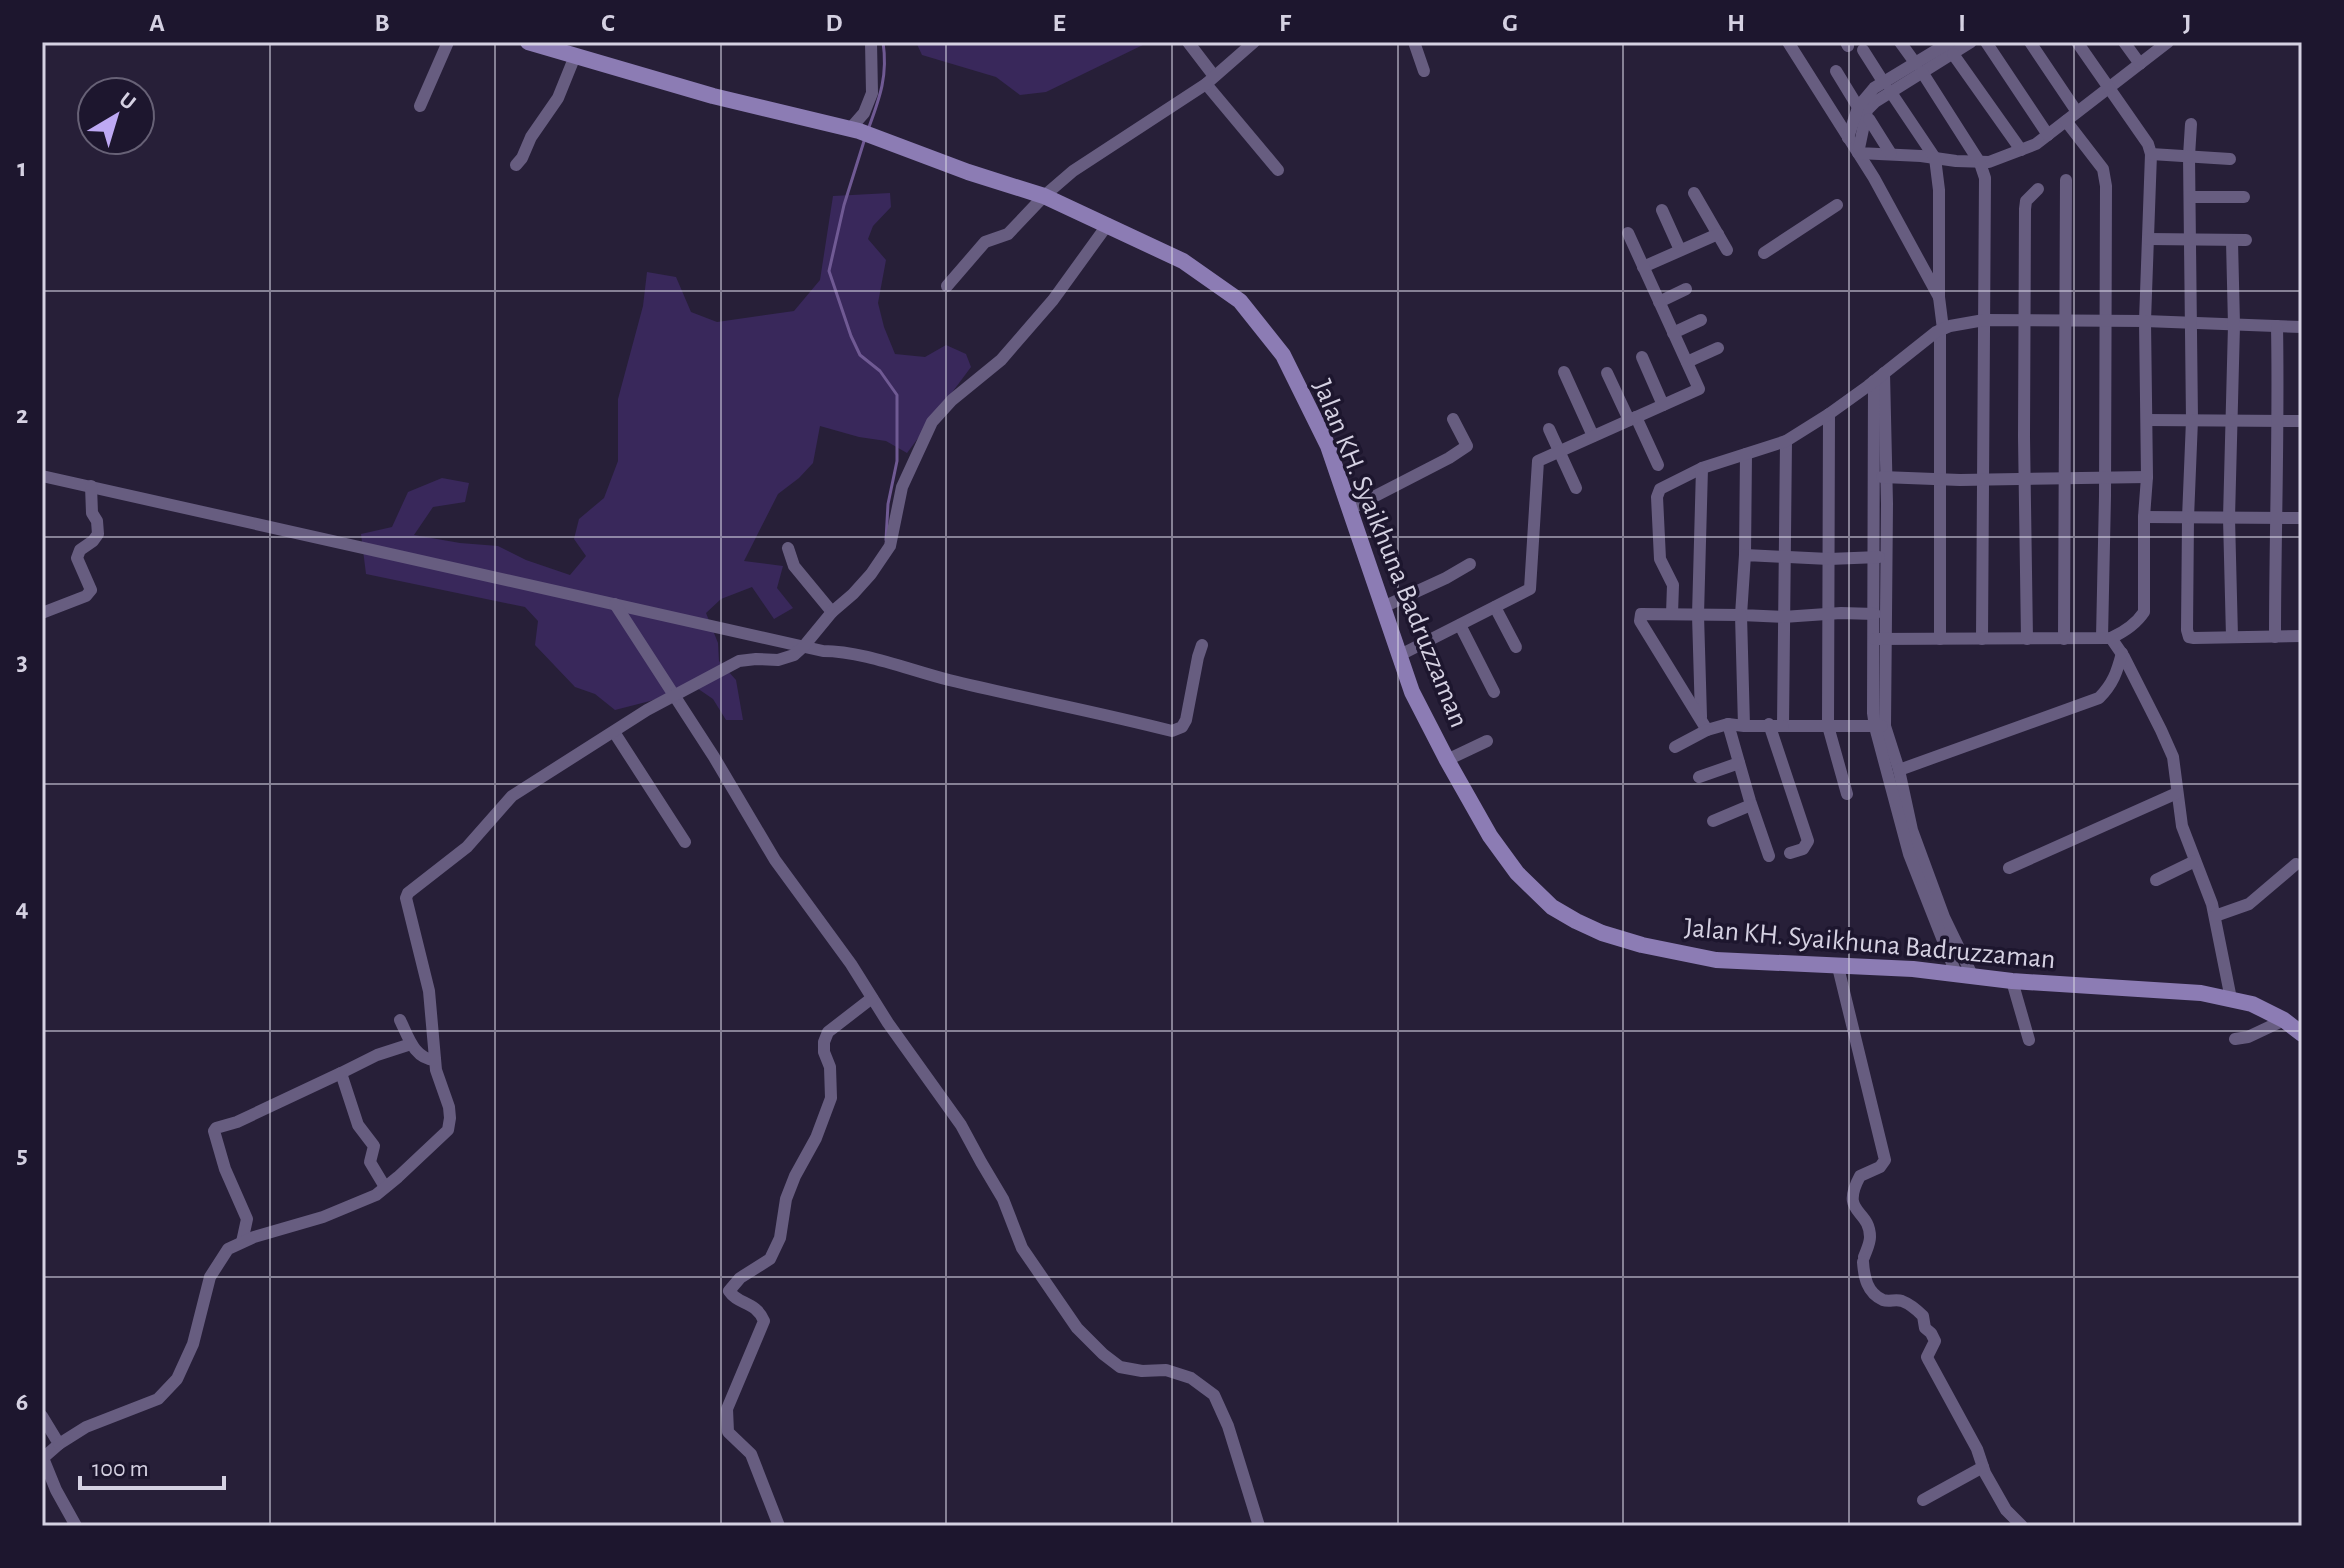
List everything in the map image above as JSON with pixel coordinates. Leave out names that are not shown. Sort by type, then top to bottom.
[{"type":"main road","name":"Jalan KH. Syaikhuna Badruzzaman","points":[[528,42],[713,96],[854,130],[1044,196],[1188,264],[1240,301],[1283,355],[1328,446],[1412,692],[1447,760],[1490,836],[1517,873],[1552,907],[1576,921],[1642,945],[1716,960],[1913,969],[2012,981],[2201,993],[2252,1004],[2284,1020],[2302,1034]]},
{"type":"street","points":[[420,106],[448,42]]},
{"type":"street","points":[[854,130],[872,93],[871,42]]},
{"type":"street","points":[[1188,42],[1210,80],[1278,170]]},
{"type":"street","points":[[947,286],[985,242],[1008,234],[1073,171],[1210,80],[1254,42]]},
{"type":"street","points":[[1414,42],[1424,71]]},
{"type":"street","points":[[1788,42],[1874,178],[1939,297]]},
{"type":"street","points":[[1900,42],[1980,163],[1985,178],[1982,639]]},
{"type":"street","points":[[1858,153],[1867,110],[1887,87],[1949,45],[1971,42]]},
{"type":"street","points":[[1986,42],[2048,135]]},
{"type":"street","points":[[2030,42],[2077,112]]},
{"type":"street","points":[[1879,639],[2106,638],[2130,627],[2144,612],[2147,477],[2145,321],[2151,154],[2148,144],[2077,42]]},
{"type":"street","points":[[2124,42],[2140,64]]},
{"type":"street","points":[[1858,153],[1989,162],[2036,144],[2168,42]]},
{"type":"street","points":[[1949,45],[2021,150]]},
{"type":"street","points":[[1863,50],[1935,158],[1939,190],[1941,330],[1940,639]]},
{"type":"street","points":[[516,165],[558,98],[575,56]]},
{"type":"street","points":[[1836,71],[1858,107]]},
{"type":"street","points":[[1848,138],[1858,107],[1874,88],[1887,87]]},
{"type":"street","points":[[1869,119],[1891,154]]},
{"type":"street","points":[[2066,121],[2103,169],[2106,186],[2106,638],[2122,653],[2173,757],[2182,826],[2215,916],[2231,999]]},
{"type":"street","points":[[2191,124],[2192,420],[2187,630],[2189,637],[2302,636]]},
{"type":"street","points":[[2151,154],[2230,159]]},
{"type":"street","points":[[2064,639],[2066,180]]},
{"type":"street","points":[[2027,639],[2025,209],[2026,201],[2038,189]]},
{"type":"street","points":[[1694,193],[1727,250]]},
{"type":"street","points":[[2190,197],[2244,197]]},
{"type":"street","points":[[1764,253],[1837,205]]},
{"type":"street","points":[[1662,210],[1680,250]]},
{"type":"street","points":[[76,1526],[42,1458],[86,1427],[158,1399],[168,1390],[177,1379],[193,1344],[210,1277],[228,1249],[358,1204],[385,1187],[448,1130],[449,1107],[436,1070],[429,991],[406,898],[408,893],[467,847],[512,796],[647,710],[739,661],[778,660],[794,655],[804,646],[832,612],[871,574],[890,546],[902,487],[932,422],[952,400],[1001,360],[1053,300],[1108,224]]},
{"type":"street","points":[[1400,655],[1530,589],[1538,461],[1699,389],[1628,233]]},
{"type":"street","points":[[1643,267],[1718,234]]},
{"type":"street","points":[[2148,239],[2246,240]]},
{"type":"street","points":[[2232,241],[2234,325],[2229,518],[2232,637]]},
{"type":"street","points":[[1659,302],[1686,289]]},
{"type":"street","points":[[1673,333],[1701,320]]},
{"type":"street","points":[[1672,614],[1673,585],[1660,559],[1657,497],[1664,485],[1702,468],[1786,441],[1829,414],[1941,330],[1984,320],[2145,321],[2302,327]]},
{"type":"street","points":[[2275,637],[2279,420],[2277,326]]},
{"type":"street","points":[[1687,362],[1718,348]]},
{"type":"street","points":[[1642,357],[1663,405]]},
{"type":"street","points":[[1564,372],[1593,436]]},
{"type":"street","points":[[1607,373],[1658,465]]},
{"type":"street","points":[[1879,377],[1879,639],[1873,713],[1899,770],[1912,830],[1965,977]]},
{"type":"street","points":[[1829,414],[1828,726],[1847,794]]},
{"type":"street","points":[[1350,509],[1467,446],[1453,419]]},
{"type":"street","points":[[2147,420],[2302,421]]},
{"type":"street","points":[[1549,429],[1576,488]]},
{"type":"street","points":[[1786,441],[1783,617],[1776,725],[1808,841],[1803,849],[1790,853]]},
{"type":"street","points":[[1744,726],[1741,615],[1746,454]]},
{"type":"street","points":[[1702,468],[1698,615],[1704,725]]},
{"type":"street","points":[[42,476],[823,651],[864,656],[933,676],[1172,731],[1182,727],[1186,720],[1202,645]]},
{"type":"street","points":[[1881,477],[2147,477]]},
{"type":"street","points":[[42,613],[86,596],[91,590],[77,558],[80,550],[98,534],[97,521],[92,513],[91,486]]},
{"type":"street","points":[[2144,517],[2302,518]]},
{"type":"street","points":[[788,548],[794,566],[832,612]]},
{"type":"street","points":[[1745,555],[1829,559],[1880,557]]},
{"type":"street","points":[[1879,639],[1875,614],[1880,557]]},
{"type":"street","points":[[1383,607],[1470,564]]},
{"type":"street","points":[[615,604],[714,757],[775,860],[851,964],[961,1125],[1003,1199],[1022,1248],[1077,1328],[1120,1367],[1142,1371],[1166,1370],[1191,1378],[1214,1395],[1228,1426],[1259,1526]]},
{"type":"street","points":[[1495,607],[1516,647]]},
{"type":"street","points":[[1704,725],[1640,621],[1639,617],[1644,613],[1783,617],[1829,613],[1875,614]]},
{"type":"street","points":[[1460,625],[1494,692]]},
{"type":"street","points":[[1899,770],[2099,698],[2116,676],[2122,653]]},
{"type":"street","points":[[1728,724],[1769,856]]},
{"type":"street","points":[[1675,747],[1704,725],[1880,727]]},
{"type":"street","points":[[1880,727],[1906,844],[1965,977]]},
{"type":"street","points":[[614,732],[685,842]]},
{"type":"street","points":[[1447,760],[1487,741]]},
{"type":"street","points":[[1699,777],[1739,763]]},
{"type":"street","points":[[2009,868],[2177,793]]},
{"type":"street","points":[[1713,821],[1751,805]]},
{"type":"street","points":[[2156,880],[2195,861]]},
{"type":"street","points":[[2215,916],[2249,904],[2296,864]]},
{"type":"street","points":[[1838,967],[1885,1160],[1880,1167],[1860,1176],[1851,1198],[1870,1235],[1864,1259],[1864,1277],[1873,1292],[1885,1300],[1907,1303],[1923,1316],[1925,1328],[1935,1341],[1927,1357],[2006,1510],[2022,1526]]},
{"type":"street","points":[[2012,981],[2029,1040]]},
{"type":"street","points":[[779,1526],[751,1454],[728,1432],[727,1409],[764,1321],[751,1305],[732,1297],[729,1291],[740,1278],[770,1259],[780,1238],[786,1199],[816,1138],[831,1098],[830,1067],[824,1052],[828,1032],[872,998]]},
{"type":"street","points":[[400,1020],[411,1044],[426,1059],[435,1060]]},
{"type":"street","points":[[2235,1039],[2248,1037],[2284,1020]]},
{"type":"street","points":[[242,1242],[247,1219],[225,1169],[214,1131],[216,1128],[237,1122],[377,1055],[411,1044]]},
{"type":"street","points":[[341,1073],[358,1125],[374,1146],[370,1162],[385,1187]]},
{"type":"street","points":[[42,1416],[59,1444]]},
{"type":"street","points":[[1923,1500],[1983,1467]]},
{"type":"shaded area","points":[[916,42],[1149,42],[1046,92],[1020,95],[996,77],[922,55]]},
{"type":"shaded area","points":[[890,193],[891,207],[873,226],[868,239],[886,260],[878,303],[895,354],[925,357],[946,345],[966,354],[971,367],[907,453],[886,441],[820,426],[813,463],[778,494],[744,561],[783,566],[777,588],[793,608],[774,619],[752,587],[721,599],[706,613],[718,643],[719,661],[736,680],[743,720],[726,720],[713,699],[694,686],[615,710],[595,694],[575,687],[535,645],[538,621],[525,607],[366,574],[361,534],[392,527],[408,492],[442,478],[469,483],[465,502],[433,507],[414,535],[498,546],[526,560],[570,575],[586,556],[574,539],[579,519],[604,498],[618,461],[618,399],[643,306],[647,272],[676,277],[691,312],[717,322],[794,311],[820,280],[833,196]]},
{"type":"waterway","points":[[869,127],[882,86],[883,42]]},
{"type":"waterway","points":[[865,138],[844,205],[829,271],[860,355],[880,371],[897,395],[897,461],[888,504],[886,540]]}]
